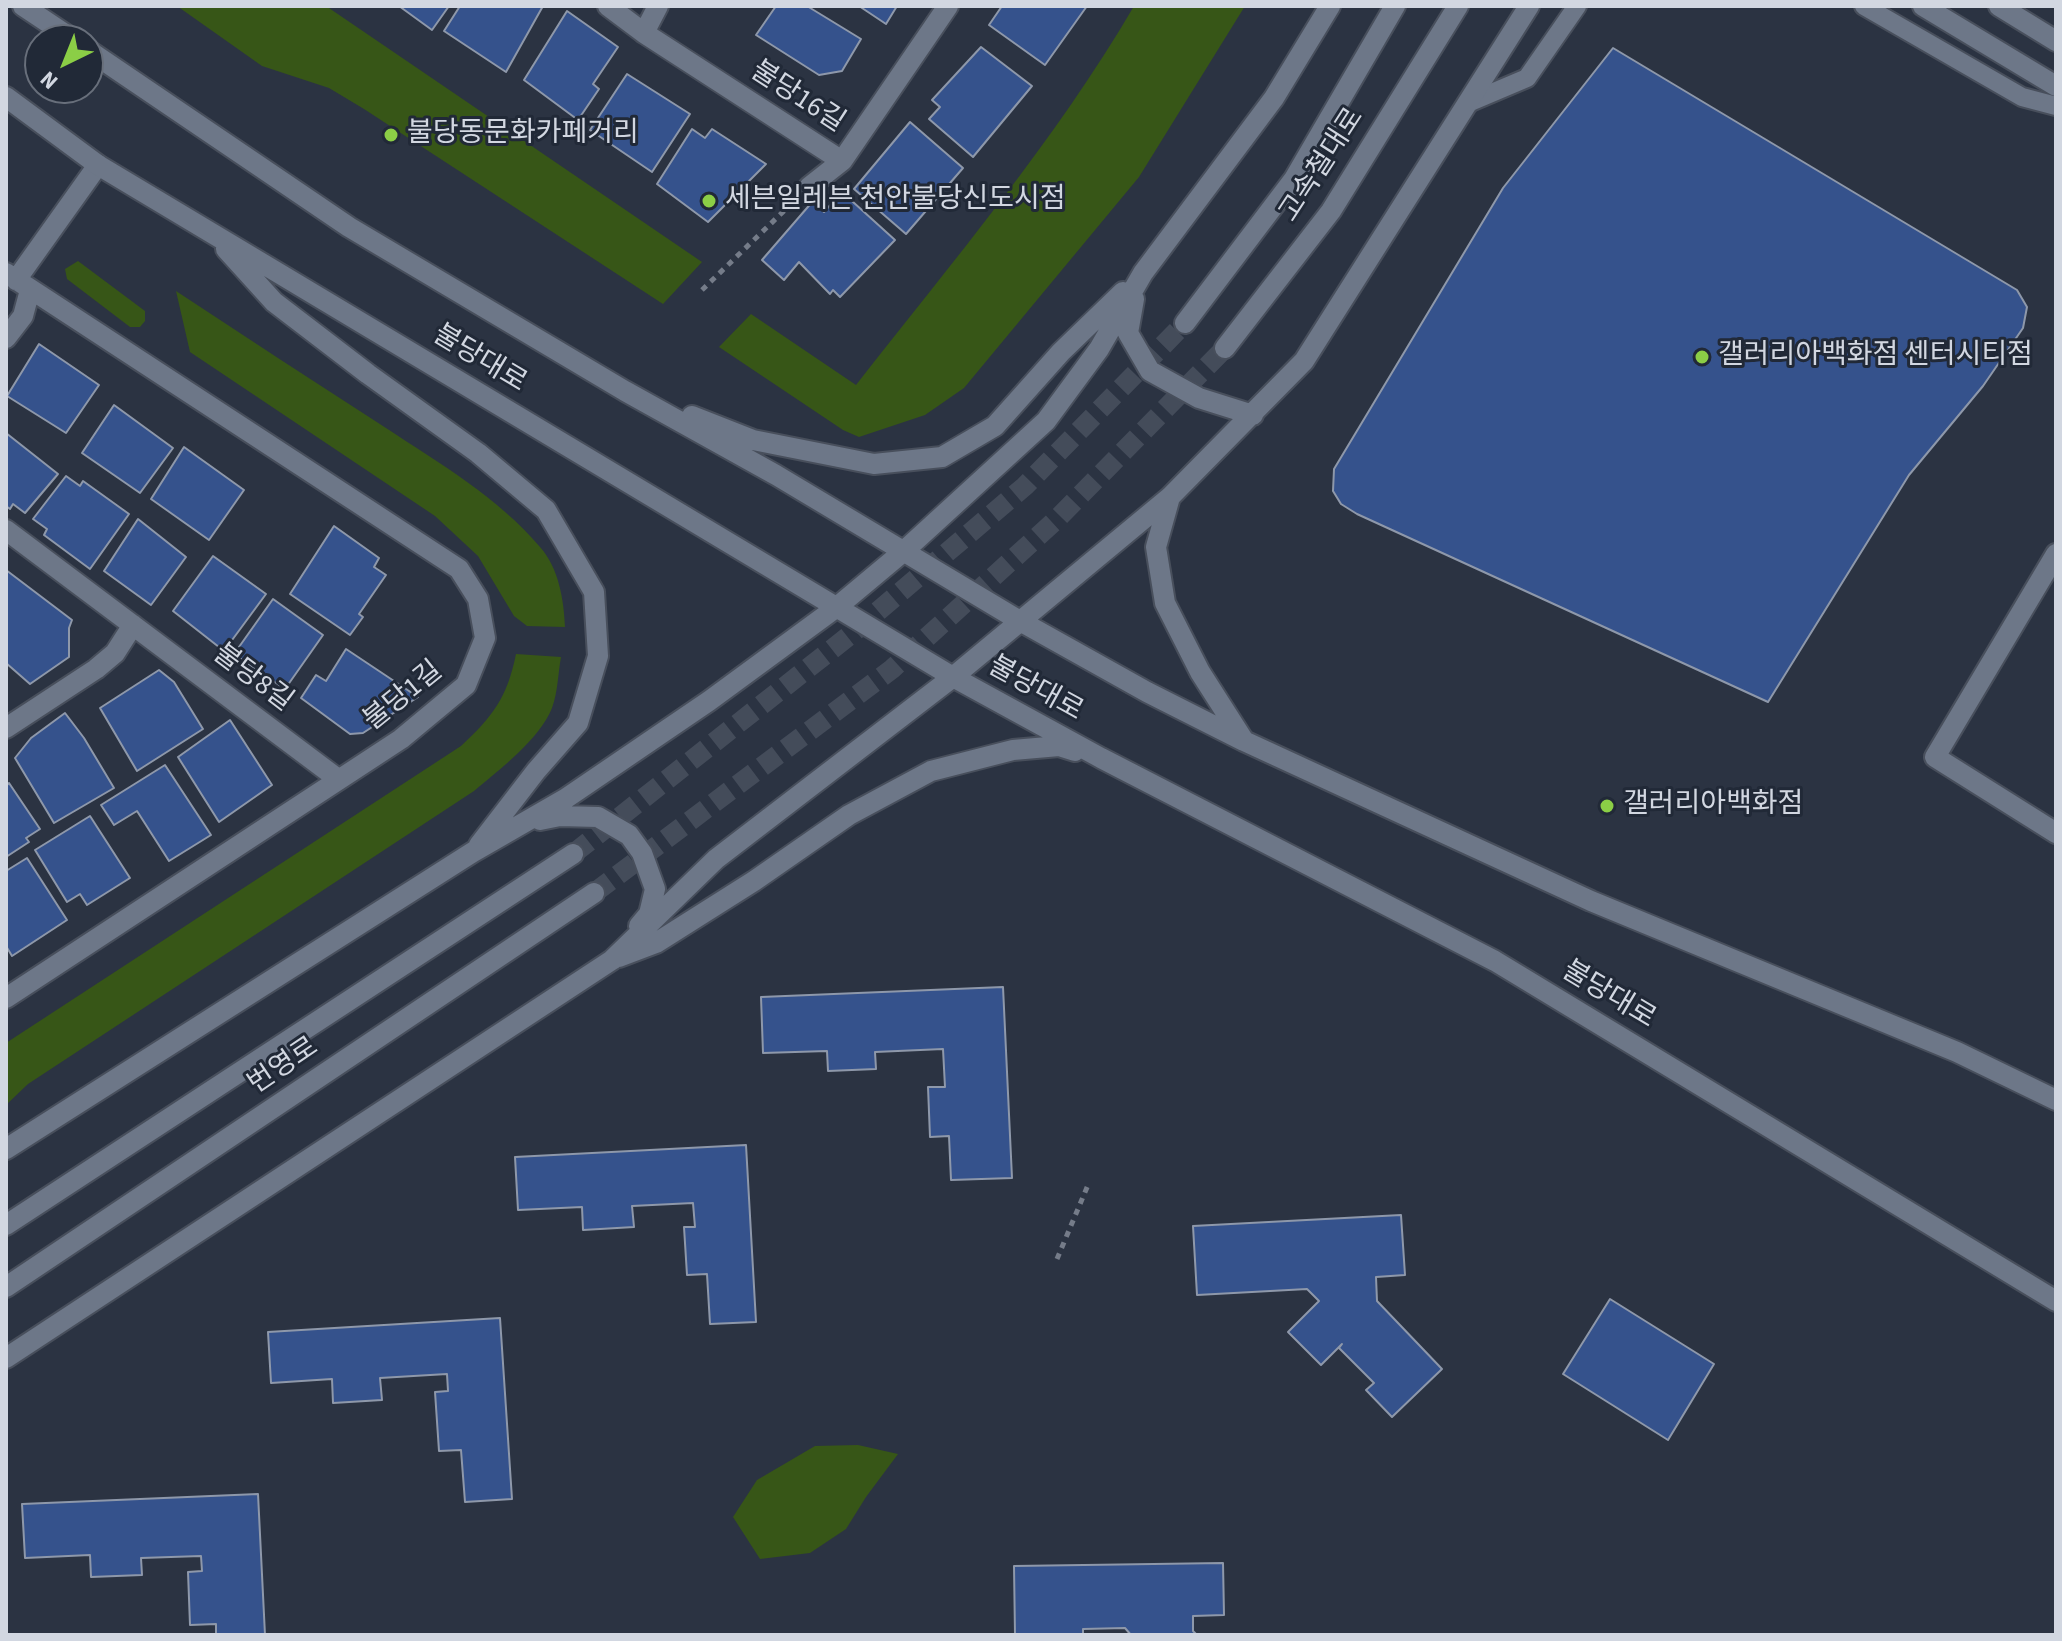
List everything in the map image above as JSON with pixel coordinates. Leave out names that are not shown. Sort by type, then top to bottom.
[{"type":"main road","points":[[23,6],[50,24]]},
{"type":"main road","name":"불당16길","points":[[608,6],[644,33],[842,161],[948,6]]},
{"type":"main road","points":[[644,33],[658,6]]},
{"type":"main road","points":[[6,1149],[473,852],[524,824],[709,701],[837,607],[904,551],[1046,421],[1099,349],[1143,273],[1274,98],[1330,6]]},
{"type":"main road","name":"고속철대로","points":[[1185,323],[1294,179],[1395,6]]},
{"type":"main road","name":"고속철대로","points":[[1225,348],[1331,211],[1458,6]]},
{"type":"main road","points":[[6,1358],[612,960],[716,859],[953,677],[1170,497],[1304,361],[1529,6]]},
{"type":"main road","points":[[1923,6],[2056,86]]},
{"type":"main road","points":[[1999,6],[2056,41]]},
{"type":"main road","name":"불당대로","points":[[104,61],[349,227],[625,391],[776,475],[1020,621],[1147,692],[1244,741],[1591,901],[1957,1052],[2056,1100]]},
{"type":"main road","name":"불당대로","points":[[6,97],[98,165],[953,677],[1101,758],[1507,968],[2056,1301]]},
{"type":"main road","points":[[809,187],[842,161]]},
{"type":"main road","points":[[6,338],[23,316],[17,281],[98,165]]},
{"type":"main road","points":[[210,231],[274,302],[478,453],[546,510],[594,592],[598,656],[578,723],[473,852]]},
{"type":"main road","points":[[625,391],[753,440],[874,464],[942,457],[995,426],[1061,352],[1143,273]]},
{"type":"main road","points":[[1143,273],[1130,310],[1128,333],[1150,371],[1199,398],[1253,415]]},
{"type":"main road","name":"불당1길","points":[[6,998],[401,739],[466,685],[485,638],[478,599],[459,569],[17,281]]},
{"type":"main road","points":[[1170,497],[1156,547],[1165,603],[1200,672],[1244,741]]},
{"type":"main road","name":"불당8길","points":[[6,530],[338,779]]},
{"type":"main road","points":[[2056,554],[1935,757],[2056,833]]},
{"type":"main road","points":[[6,728],[96,669],[115,653],[133,625]]},
{"type":"main road","points":[[612,960],[656,943],[754,881],[849,815],[931,771],[1013,750],[1059,746],[1101,758]]},
{"type":"main road","points":[[524,824],[560,816],[598,817],[629,835],[642,853],[655,889],[649,914],[612,960]]},
{"type":"main road","name":"번영로","points":[[6,1225],[573,854]]},
{"type":"main road","name":"번영로","points":[[6,1287],[594,893]]},
{"type":"lane","points":[[1468,103],[1527,78],[1577,6]]},
{"type":"lane","points":[[1864,6],[2022,97],[2056,106]]},
{"type":"path","points":[[702,290],[809,187]]},
{"type":"path","points":[[1057,1259],[1088,1185]]},
{"type":"green space","points":[[177,6],[326,6],[702,262],[663,304],[364,109],[329,88],[262,66]]},
{"type":"green space","points":[[1134,6],[1245,6],[1139,177],[964,388],[925,415],[859,437],[843,430],[719,347],[751,314],[856,385],[1037,153]]},
{"type":"green space","points":[[78,261],[145,311],[145,321],[140,327],[130,327],[67,279],[65,269]]},
{"type":"green space","points":[[176,291],[447,468],[506,513],[540,547],[552,565],[562,596],[565,627],[527,626],[514,616],[478,556],[435,516],[190,352]]},
{"type":"green space","points":[[516,654],[561,657],[556,696],[546,720],[507,764],[474,791],[28,1084],[6,1105],[6,1043],[461,746],[482,725],[503,695]]},
{"type":"green space","points":[[858,1445],[898,1454],[846,1529],[810,1553],[760,1559],[733,1517],[757,1480],[815,1446]]},
{"type":"building","points":[[399,6],[449,6],[432,30]]},
{"type":"building","points":[[460,6],[543,6],[506,72],[444,31]]},
{"type":"building","points":[[776,6],[807,6],[861,39],[842,71],[819,75],[756,35]]},
{"type":"building","points":[[859,6],[897,6],[886,24]]},
{"type":"building","points":[[1002,6],[1087,6],[1045,65],[989,25]]},
{"type":"building","points":[[567,11],[618,47],[593,84],[599,89],[578,120],[524,80]]},
{"type":"building","points":[[981,47],[1032,86],[973,157],[929,119],[940,107],[932,100]]},
{"type":"building","name":"갤러리아백화점 센터시티점","points":[[1613,48],[2017,290],[2027,307],[2023,328],[1983,386],[1909,475],[1768,702],[1357,514],[1341,504],[1333,491],[1334,469],[1503,188]]},
{"type":"building","points":[[627,74],[690,114],[652,172],[590,130]]},
{"type":"building","points":[[910,122],[963,168],[906,234],[854,189]]},
{"type":"building","points":[[692,129],[705,138],[712,129],[766,164],[708,222],[657,184]]},
{"type":"building","points":[[842,192],[895,240],[840,297],[833,290],[830,294],[799,262],[784,280],[762,260],[813,201],[824,212]]},
{"type":"building","points":[[39,344],[99,385],[66,433],[7,396]]},
{"type":"building","points":[[114,405],[173,448],[140,493],[82,453]]},
{"type":"building","points":[[6,433],[58,474],[25,513],[13,504],[10,509],[6,506]]},
{"type":"building","points":[[184,447],[244,490],[209,540],[151,499]]},
{"type":"building","points":[[66,476],[80,486],[83,481],[129,514],[90,569],[44,535],[47,529],[33,519]]},
{"type":"building","points":[[138,519],[186,557],[151,605],[104,571]]},
{"type":"building","points":[[334,526],[379,558],[374,567],[386,575],[359,614],[363,617],[350,635],[290,594]]},
{"type":"building","points":[[213,556],[266,594],[224,651],[173,611]]},
{"type":"building","points":[[6,570],[72,620],[69,657],[30,684],[6,663]]},
{"type":"building","points":[[273,599],[323,635],[285,689],[234,654]]},
{"type":"building","points":[[346,649],[418,697],[363,733],[350,734],[301,698],[316,675],[326,681]]},
{"type":"building","points":[[159,670],[174,682],[203,729],[137,771],[100,708]]},
{"type":"building","points":[[65,713],[114,788],[54,823],[15,758],[31,738]]},
{"type":"building","points":[[230,720],[272,785],[219,822],[178,757]]},
{"type":"building","points":[[165,765],[211,835],[169,861],[137,811],[114,825],[101,805]]},
{"type":"building","points":[[9,783],[40,829],[26,838],[29,842],[6,857],[6,786]]},
{"type":"building","points":[[90,816],[130,878],[87,905],[80,894],[67,902],[35,850]]},
{"type":"building","points":[[27,858],[67,920],[12,956],[6,946],[6,871]]},
{"type":"building","points":[[1003,987],[1012,1178],[951,1180],[949,1136],[930,1137],[928,1087],[945,1087],[943,1049],[875,1052],[876,1069],[828,1071],[827,1051],[763,1053],[761,997]]},
{"type":"building","points":[[746,1145],[756,1322],[710,1324],[707,1274],[687,1275],[684,1227],[695,1227],[693,1203],[632,1206],[634,1227],[583,1230],[582,1207],[518,1210],[515,1157]]},
{"type":"building","points":[[1401,1215],[1405,1275],[1376,1277],[1377,1301],[1442,1369],[1392,1417],[1366,1390],[1374,1383],[1339,1348],[1342,1344],[1321,1365],[1288,1332],[1319,1301],[1307,1289],[1197,1295],[1193,1226]]},
{"type":"building","points":[[1610,1299],[1714,1364],[1668,1440],[1563,1374]]},
{"type":"building","points":[[500,1318],[512,1499],[465,1502],[461,1450],[439,1451],[435,1392],[448,1391],[447,1374],[380,1378],[382,1400],[333,1403],[332,1379],[271,1383],[268,1332]]},
{"type":"building","points":[[258,1494],[265,1635],[216,1635],[216,1624],[190,1625],[188,1572],[202,1571],[201,1556],[141,1558],[142,1575],[91,1577],[90,1555],[25,1558],[22,1504]]},
{"type":"building","points":[[1223,1563],[1224,1615],[1193,1616],[1193,1631],[1197,1635],[1131,1635],[1125,1628],[1083,1629],[1083,1635],[1015,1635],[1014,1566]]},
{"type":"tunnel","points":[[573,854],[850,635],[1025,486],[1185,323]]},
{"type":"tunnel","points":[[594,893],[892,669],[1058,518],[1225,348]]},
{"type":"place","name":"불당동문화카페거리","points":[[391,135]]},
{"type":"place","name":"세븐일레븐 천안불당신도시점","points":[[709,201]]},
{"type":"place","name":"갤러리아백화점 센터시티점","points":[[1702,357]]},
{"type":"place","name":"갤러리아백화점","points":[[1607,806]]}]
